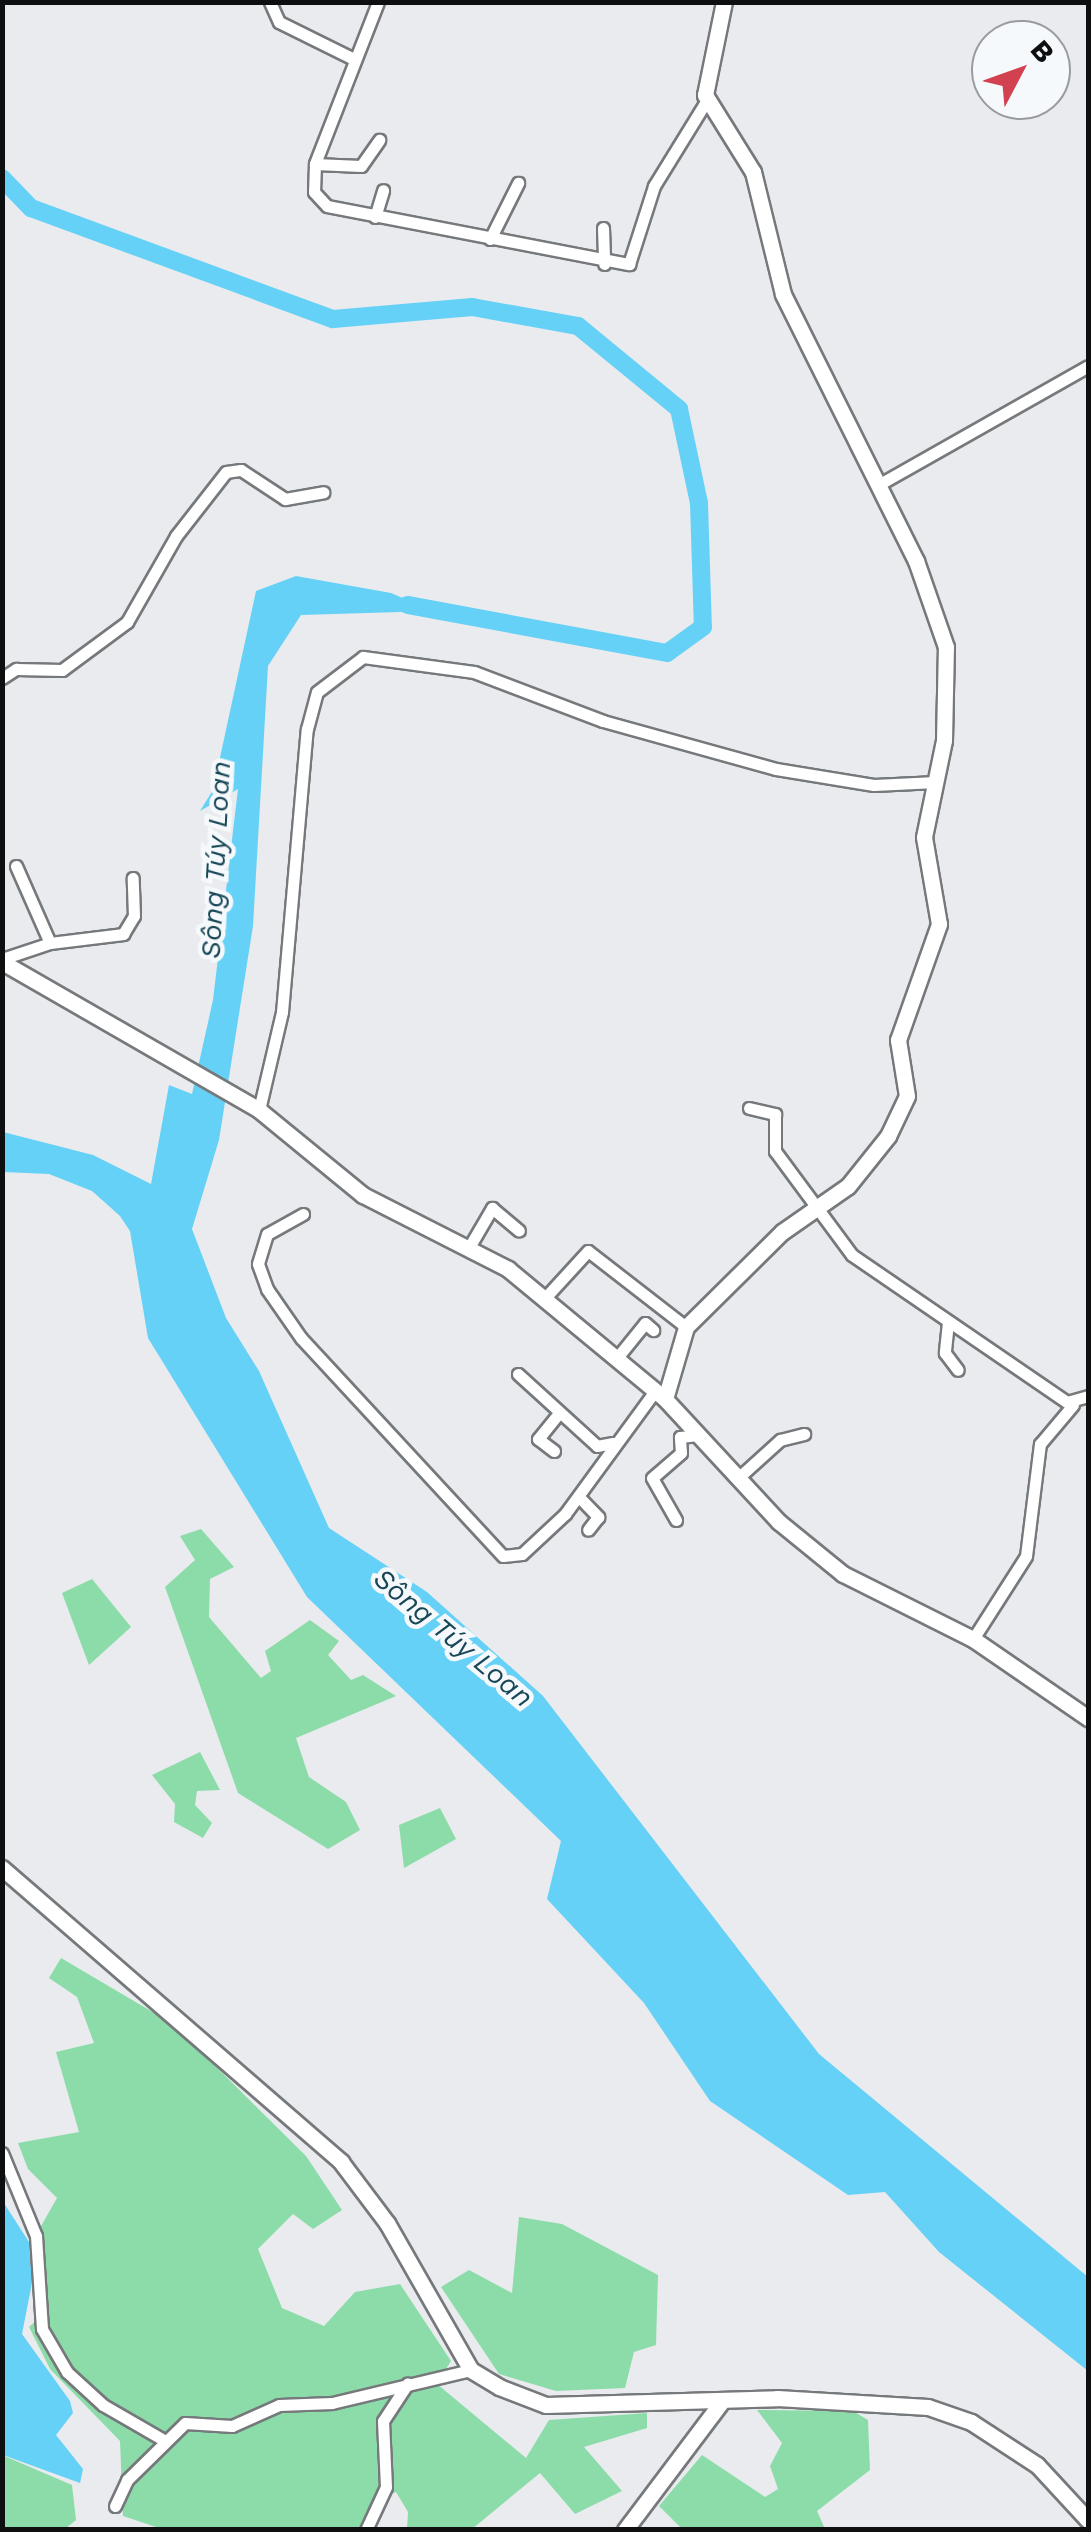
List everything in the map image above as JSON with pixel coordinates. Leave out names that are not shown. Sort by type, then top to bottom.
[{"type":"street","points":[[270,2],[279,22],[354,59]]},
{"type":"street","points":[[378,2],[315,164],[318,200],[375,217],[604,264],[632,261],[654,186],[707,100]]},
{"type":"street","points":[[303,1214],[268,1234],[258,1264],[267,1288],[301,1338],[503,1556],[522,1554],[580,1497],[613,1443],[660,1395],[686,1327],[737,1272],[848,1186],[888,1136],[906,1096],[898,1040],[940,924],[924,837],[936,782],[946,647],[878,485],[783,294],[753,172],[707,100],[703,76],[724,2]]},
{"type":"street","points":[[315,164],[361,166],[379,140]]},
{"type":"street","points":[[490,239],[518,183]]},
{"type":"street","points":[[375,217],[383,190]]},
{"type":"street","points":[[603,228],[604,264]]},
{"type":"street","points":[[878,485],[1088,366]]},
{"type":"street","points":[[2,678],[16,670],[62,670],[127,622],[176,536],[226,472],[241,470],[284,498],[323,492]]},
{"type":"street","points":[[259,1110],[282,1012],[308,729],[317,692],[363,657],[474,672],[603,722],[776,769],[874,785],[936,782]]},
{"type":"street","points":[[16,866],[50,943]]},
{"type":"street","points":[[2,960],[50,943],[122,934],[134,916],[132,878]]},
{"type":"street","points":[[2,960],[259,1110],[362,1195],[472,1244],[660,1395],[738,1478],[842,1574],[973,1639],[1088,1718]]},
{"type":"street","points":[[748,1108],[775,1114],[773,1149],[852,1255],[1073,1406]]},
{"type":"street","points":[[472,1244],[491,1204],[519,1232]]},
{"type":"street","points":[[544,1298],[588,1250],[686,1327]]},
{"type":"street","points":[[948,1322],[945,1352],[958,1370]]},
{"type":"street","points":[[616,1360],[646,1323],[653,1330]]},
{"type":"street","points":[[518,1374],[597,1446],[613,1443]]},
{"type":"street","points":[[973,1639],[1026,1556],[1040,1444],[1073,1406],[1088,1396]]},
{"type":"street","points":[[554,1451],[538,1439],[558,1414]]},
{"type":"street","points":[[738,1478],[780,1440],[804,1434]]},
{"type":"street","points":[[676,1520],[652,1478],[681,1453],[680,1438],[698,1435]]},
{"type":"street","points":[[580,1497],[598,1517],[588,1530]]},
{"type":"street","points":[[2,1868],[341,2162],[387,2224],[472,2370],[546,2405],[720,2404],[777,2398],[928,2407],[970,2422],[1037,2465],[1088,2520]]},
{"type":"street","points":[[2,2152],[36,2236],[42,2330],[68,2372],[104,2404],[162,2438]]},
{"type":"street","points":[[116,2506],[162,2438],[185,2422],[232,2426],[278,2404],[332,2403],[472,2370]]},
{"type":"street","points":[[366,2530],[386,2487],[384,2421],[408,2384]]},
{"type":"street","points":[[625,2530],[720,2404]]},
{"type":"green space","points":[[201,1529],[234,1567],[210,1579],[209,1617],[261,1678],[271,1671],[265,1651],[310,1620],[339,1641],[328,1655],[351,1680],[363,1675],[396,1696],[296,1738],[309,1777],[346,1802],[360,1830],[328,1849],[238,1793],[165,1587],[195,1560],[180,1536]]},
{"type":"green space","points":[[92,1579],[131,1627],[89,1665],[62,1593]]},
{"type":"green space","points":[[200,1752],[220,1790],[197,1791],[195,1805],[212,1823],[203,1838],[174,1822],[175,1804],[152,1775]]},
{"type":"green space","points":[[440,1808],[456,1839],[404,1868],[399,1825]]},
{"type":"green space","points":[[61,1958],[173,2024],[306,2156],[342,2210],[313,2229],[293,2214],[258,2249],[282,2308],[324,2326],[355,2292],[400,2284],[451,2361],[437,2384],[526,2458],[549,2420],[647,2413],[647,2428],[584,2447],[622,2491],[575,2514],[540,2473],[472,2529],[407,2529],[408,2512],[396,2492],[371,2503],[361,2529],[162,2529],[123,2516],[120,2441],[50,2369],[29,2327],[48,2310],[40,2228],[57,2198],[28,2169],[18,2143],[79,2132],[56,2052],[94,2043],[77,1997],[49,1978]]},
{"type":"green space","points":[[519,2217],[562,2224],[658,2275],[656,2345],[634,2352],[625,2388],[556,2391],[499,2374],[441,2287],[469,2270],[512,2293]]},
{"type":"green space","points":[[757,2410],[853,2411],[868,2420],[870,2470],[817,2511],[825,2529],[682,2529],[659,2506],[702,2455],[765,2497],[778,2489],[770,2466],[782,2443]]},
{"type":"green space","points":[[2,2455],[72,2485],[76,2520],[65,2529],[3,2529]]},
{"type":"water","points":[[296,576],[391,593],[433,611],[301,615],[268,666],[253,926],[219,1140],[192,1229],[226,1318],[259,1371],[329,1528],[427,1592],[543,1696],[819,2054],[1088,2277],[1088,2371],[939,2252],[885,2192],[848,2195],[710,2101],[644,2003],[547,1899],[561,1841],[307,1597],[148,1338],[130,1231],[120,1216],[92,1191],[49,1174],[3,1172],[3,1132],[93,1155],[151,1184],[169,1085],[192,1094],[213,1000],[238,789],[200,811],[213,790],[256,591]]},
{"type":"water","points":[[2,2200],[29,2242],[32,2283],[22,2334],[70,2401],[73,2413],[56,2435],[83,2469],[80,2483],[3,2455]]},
{"type":"waterway","name":"Sông Túy Loan","points":[[2,178],[31,208],[333,319],[472,307],[578,326],[679,409],[699,503],[703,627],[667,653],[407,605]]}]
